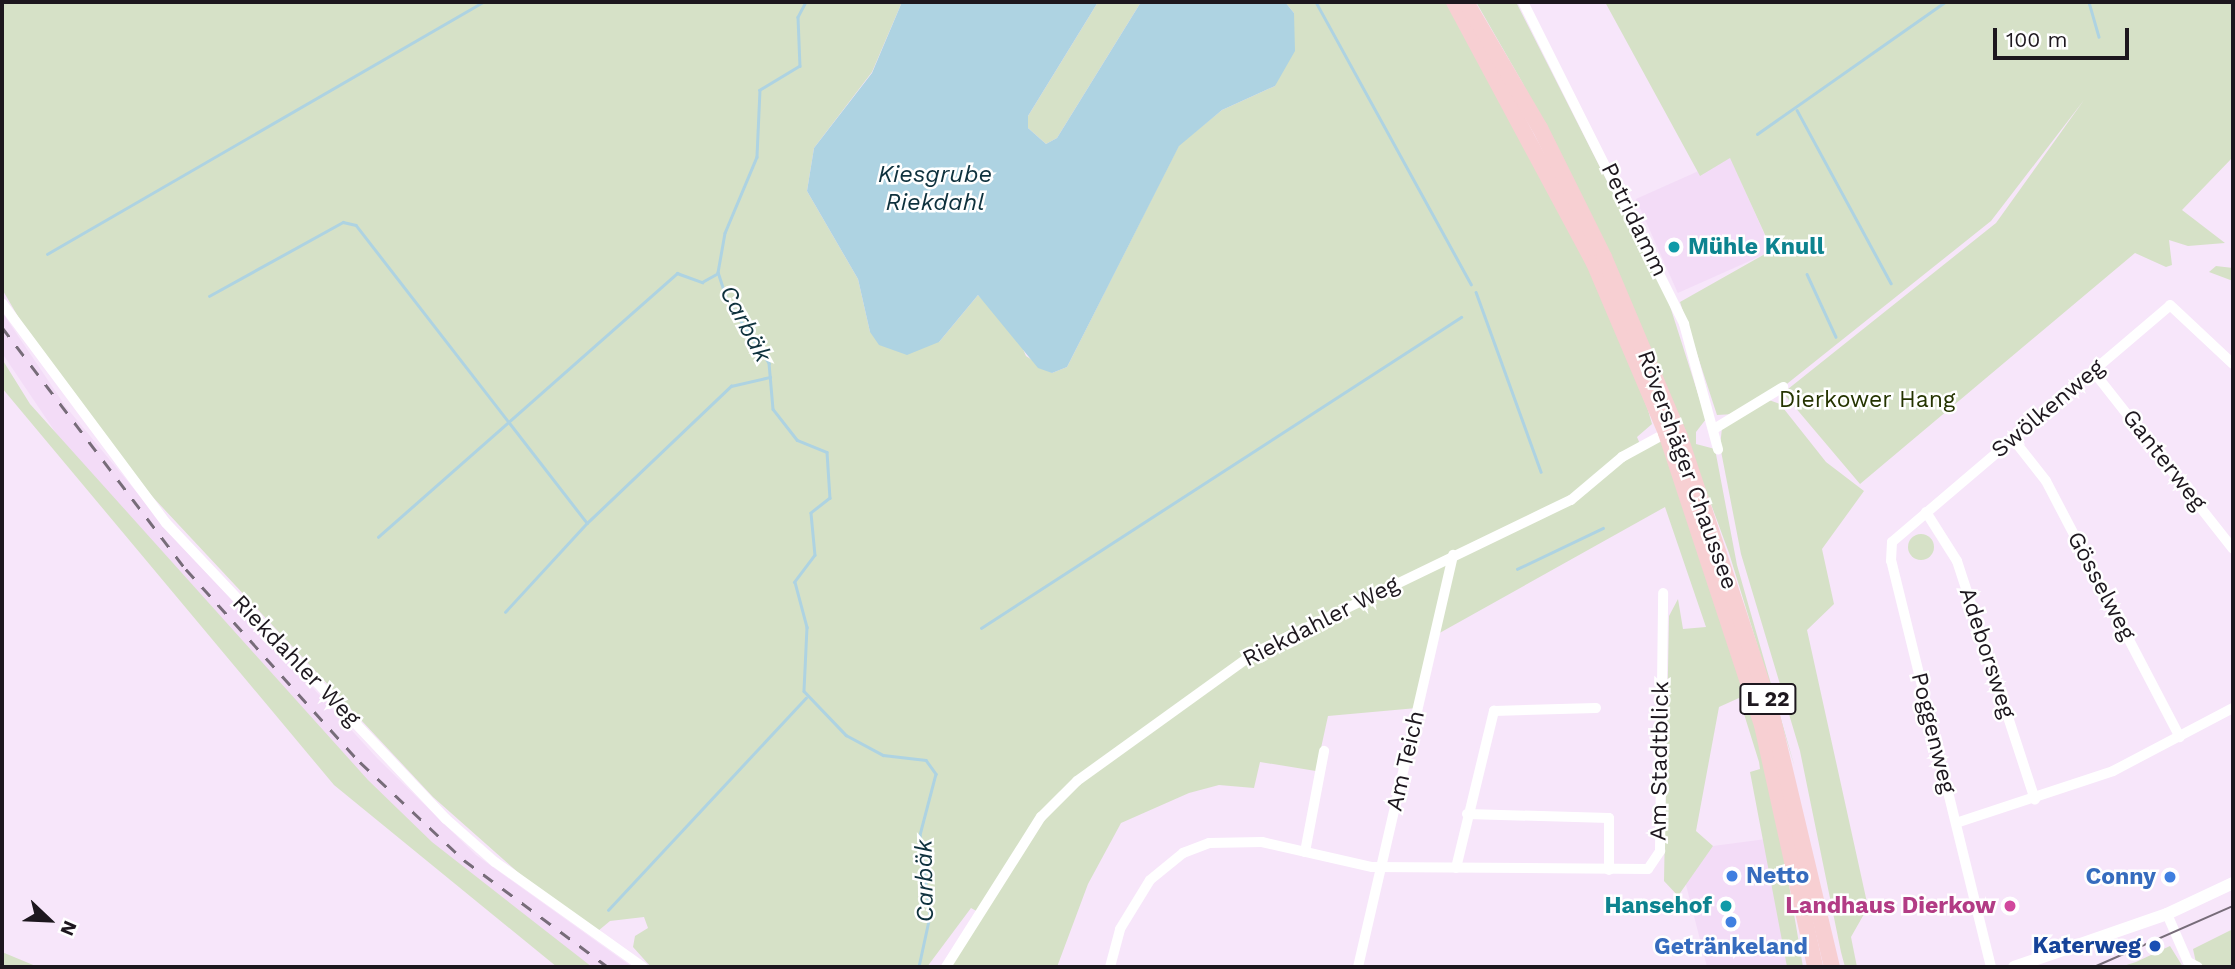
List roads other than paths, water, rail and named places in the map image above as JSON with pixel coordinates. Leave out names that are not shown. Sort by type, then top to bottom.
[{"type":"main road","name":"Rövershäger Chaussee","points":[[1454,2],[1594,263],[1665,433],[1762,725],[1815,967]]},
{"type":"main road","name":"Rövershäger Chaussee","points":[[1466,2],[1540,128],[1604,257],[1680,437],[1770,707],[1832,967]]},
{"type":"street","name":"Petridamm","points":[[1523,2],[1685,324],[1718,449]]},
{"type":"street","name":"Riekdahler Weg","points":[[2,303],[166,523],[446,819],[557,909],[643,967]]},
{"type":"street","name":"Swölkenweg","points":[[1926,512],[2170,305],[2233,364]]},
{"type":"street","name":"Ganterweg","points":[[2093,371],[2233,549]]},
{"type":"street","points":[[1714,429],[1783,387]]},
{"type":"street","name":"Riekdahler Weg","points":[[946,967],[1041,817],[1077,781],[1256,652],[1571,500],[1622,457],[1665,433]]},
{"type":"street","name":"Gösselweg","points":[[2013,439],[2046,481],[2180,737]]},
{"type":"street","name":"Adeborsweg","points":[[1926,512],[1957,561],[2035,800]]},
{"type":"street","name":"Poggenweg","points":[[1926,512],[1898,534],[1890,551],[1991,967]]},
{"type":"street","name":"Am Teich","points":[[1359,967],[1453,555]]},
{"type":"street","name":"Am Stadtblick","points":[[1110,967],[1130,909],[1150,880],[1183,853],[1231,839],[1383,867],[1648,869],[1660,852],[1663,593]]},
{"type":"street","points":[[1456,868],[1494,711],[1596,708]]},
{"type":"street","points":[[1956,822],[2035,800],[2180,737],[2233,708]]},
{"type":"street","points":[[1306,852],[1324,751]]},
{"type":"street","points":[[1467,814],[1609,818],[1609,870]]},
{"type":"street","points":[[2014,967],[2167,914],[2233,883]]},
{"type":"street","points":[[2167,914],[2188,962],[2198,967]]},
{"type":"water","name":"Kiesgrube Riekdahl","points":[[902,2],[1098,2],[1028,116],[1028,128],[1046,144],[1057,138],[1141,2],[1285,2],[1294,13],[1295,51],[1275,86],[1222,110],[1179,146],[1067,367],[1052,373],[1038,368],[978,295],[939,342],[907,355],[879,345],[870,332],[858,279],[807,191],[814,148],[872,73]]},
{"type":"waterway","points":[[47,254],[483,2]]},
{"type":"waterway","name":"Carbäk","points":[[806,2],[798,17],[800,66],[760,90],[757,157],[725,233],[718,272],[727,300],[769,363],[773,409],[797,440],[827,452],[830,498],[811,513],[815,555],[795,582],[807,627],[804,691],[846,735],[883,755],[926,760],[936,774],[920,835],[930,916],[919,967]]},
{"type":"waterway","points":[[1316,2],[1471,284]]},
{"type":"waterway","points":[[1757,134],[1945,2]]},
{"type":"waterway","points":[[2089,2],[2099,37]]},
{"type":"waterway","points":[[1797,110],[1891,283]]},
{"type":"waterway","points":[[209,296],[343,222],[356,225],[587,523],[731,386],[770,377]]},
{"type":"waterway","points":[[378,537],[677,273],[702,282],[718,273]]},
{"type":"waterway","points":[[1807,274],[1836,337]]},
{"type":"waterway","points":[[1476,292],[1541,472]]},
{"type":"waterway","points":[[981,628],[1461,317]]},
{"type":"waterway","points":[[505,612],[586,524]]},
{"type":"waterway","points":[[1517,569],[1603,528]]},
{"type":"waterway","points":[[608,910],[806,698]]},
{"type":"tram line","points":[[2094,967],[2233,906]]},
{"type":"railway","points":[[2,327],[186,569],[360,762],[464,860],[608,967]]},
{"type":"place","name":"Mühle Knull","points":[[1674,247]]},
{"type":"place","name":"Netto","points":[[1732,876]]},
{"type":"place","name":"Conny","points":[[2170,877]]},
{"type":"place","name":"Hansehof","points":[[1726,906]]},
{"type":"place","name":"Landhaus Dierkow","points":[[2010,906]]},
{"type":"place","name":"Getränkeland","points":[[1731,922]]},
{"type":"place","name":"Katerweg","points":[[2155,946]]},
{"type":"park label","name":"Dierkower Hang","points":[[1867,400]]}]
